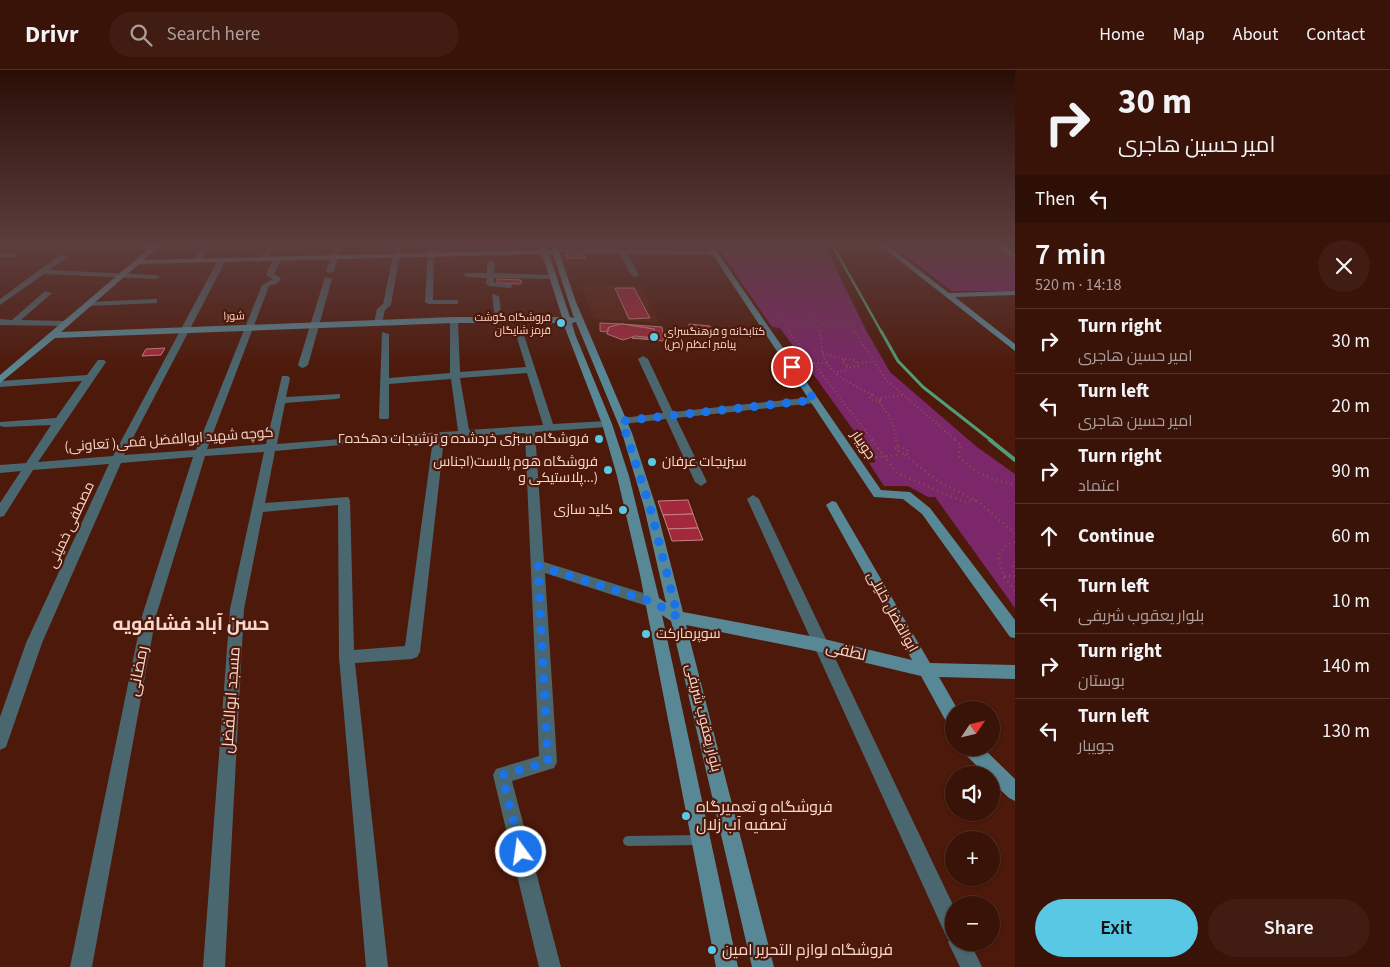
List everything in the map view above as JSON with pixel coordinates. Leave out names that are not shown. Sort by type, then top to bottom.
[{"type":"street","points":[[0,303],[21,288]]},
{"type":"street","points":[[0,380],[107,288]]},
{"type":"street","name":"مصطفی خمینی","points":[[0,741],[34,643],[117,459],[207,288]]},
{"type":"street","name":"رمضانی","points":[[81,967],[149,616],[200,453],[265,288]]},
{"type":"street","points":[[302,365],[325,288]]},
{"type":"street","points":[[378,323],[381,309],[387,305],[390,288]]},
{"type":"street","points":[[429,288],[429,302],[455,302]]},
{"type":"street","name":"بلوار یعقوب شریفی","points":[[558,288],[622,421],[650,507],[763,967]]},
{"type":"street","name":"بلوار یعقوب شریفی","points":[[562,288],[623,476],[653,602],[727,967]]},
{"type":"street","name":"جویبار","points":[[738,288],[878,494],[906,495],[926,511],[1015,632]]},
{"type":"street","points":[[938,288],[1015,348]]},
{"type":"street","points":[[13,323],[48,293]]},
{"type":"street","points":[[947,295],[1015,293]]},
{"type":"street","points":[[495,296],[499,319]]},
{"type":"street","points":[[89,304],[154,301]]},
{"type":"street","points":[[447,311],[450,320],[455,375],[464,434]]},
{"type":"street","name":"شورا","points":[[52,335],[450,320],[573,320]]},
{"type":"street","points":[[0,322],[65,324]]},
{"type":"street","points":[[518,328],[549,427]]},
{"type":"street","points":[[384,418],[385,334]]},
{"type":"street","points":[[643,359],[701,482]]},
{"type":"street","points":[[0,513],[59,421],[101,362]]},
{"type":"street","points":[[385,380],[530,370]]},
{"type":"street","points":[[0,384],[90,378]]},
{"type":"street","name":"مسجد ابوالفضل","points":[[214,967],[238,609],[285,378]]},
{"type":"street","points":[[280,400],[336,396]]},
{"type":"street","points":[[622,421],[814,400]]},
{"type":"street","points":[[4,424],[59,421]]},
{"type":"street","points":[[358,441],[607,424]]},
{"type":"street","points":[[530,430],[548,762],[502,775],[550,967]]},
{"type":"street","points":[[347,657],[412,652],[439,436]]},
{"type":"street","name":"کوچه شهید ابوالفضل قمی( تعاونی)","points":[[0,469],[341,442]]},
{"type":"street","points":[[753,499],[945,912]]},
{"type":"street","points":[[258,508],[344,500],[347,657],[377,967]]},
{"type":"street","name":"ابوالفضل خلیلی","points":[[832,505],[924,670],[945,704]]},
{"type":"street","points":[[538,566],[653,602]]},
{"type":"street","name":"لطفی","points":[[653,602],[678,617],[820,645],[924,670],[1015,672]]},
{"type":"street","points":[[979,756],[1015,792]]},
{"type":"street","points":[[963,951],[971,967]]},
{"type":"lane","points":[[628,841],[701,840]]},
{"type":"path","points":[[758,288],[782,321],[808,321],[814,319]]},
{"type":"path","points":[[779,288],[779,294],[787,301],[806,309],[814,319],[823,322],[850,324]]},
{"type":"path","points":[[783,288],[789,289],[790,294],[795,299],[804,303],[808,300],[819,301]]},
{"type":"path","points":[[806,309],[817,306],[819,301],[817,294],[810,288],[802,289],[808,300]]},
{"type":"path","points":[[833,288],[859,342],[887,381],[961,445],[958,456],[967,467],[980,475],[1015,485]]},
{"type":"path","points":[[995,288],[1003,293]]},
{"type":"path","points":[[817,294],[837,296]]},
{"type":"path","points":[[787,301],[795,299]]},
{"type":"path","points":[[808,321],[811,326]]},
{"type":"path","points":[[823,322],[825,326]]},
{"type":"path","points":[[852,328],[785,326],[897,473],[964,502],[976,500]]},
{"type":"path","points":[[817,327],[823,338],[823,353],[827,363],[836,373],[872,395],[881,398],[904,395]]},
{"type":"path","points":[[823,353],[843,359],[852,359],[858,363],[873,362]]},
{"type":"path","points":[[843,359],[842,362],[847,366],[855,367],[858,363]]},
{"type":"path","points":[[814,363],[827,363]]},
{"type":"path","points":[[836,373],[846,370],[847,366]]},
{"type":"path","points":[[872,395],[870,398],[879,402],[892,420],[898,447],[895,451],[905,455],[940,482],[976,500],[1015,533]]},
{"type":"path","points":[[879,402],[882,400],[881,398]]},
{"type":"path","points":[[898,447],[908,450],[909,453],[905,455]]},
{"type":"path","points":[[870,458],[885,458],[901,454]]},
{"type":"path","points":[[1015,542],[1006,545],[998,557],[1003,576],[1015,590]]},
{"type":"path","points":[[1015,562],[1013,564],[1015,572]]},
{"type":"path","points":[[1003,576],[1015,576]]},
{"type":"shaded area","points":[[582,288],[642,288],[660,323],[594,319]]},
{"type":"shaded area","points":[[745,288],[845,288],[866,330],[890,372],[977,447],[1015,474],[1015,608],[935,497],[928,497],[908,486],[884,486],[869,463],[876,462],[872,456],[780,328],[772,327]]},
{"type":"shaded area","points":[[948,288],[1015,288],[1015,291],[952,291]]},
{"type":"building","points":[[615,288],[634,288],[650,318],[629,319]]},
{"type":"building","points":[[600,323],[622,324],[609,327],[606,332],[600,331]]},
{"type":"building","points":[[622,324],[662,327],[664,341],[632,338],[655,338],[654,329]]},
{"type":"building","points":[[622,324],[654,329],[655,338],[635,336],[623,340],[607,334],[609,327]]},
{"type":"building","points":[[689,324],[710,326],[712,331],[690,330]]},
{"type":"building","points":[[165,348],[161,355],[142,356],[146,349]]},
{"type":"building","points":[[688,500],[693,514],[663,515],[658,501]]},
{"type":"building","points":[[693,514],[698,528],[668,529],[663,515]]},
{"type":"building","points":[[698,528],[703,540],[672,541],[668,529]]},
{"type":"waterway","points":[[857,288],[882,333]]},
{"type":"waterway","points":[[881,331],[898,361],[923,387],[992,441]]},
{"type":"waterway","points":[[990,440],[1015,460]]},
{"type":"place","name":"فروشگاه گوشت قرمز شایگان","points":[[561,323]]},
{"type":"place","name":"کتابخانه و فرهنگسرای پیامبر اعظم (ص)","points":[[654,337]]},
{"type":"place","name":"فروشگاه سبزی خردشده و ترشیجات دهکده۲","points":[[599,439]]},
{"type":"place","name":"سبزیجات عرفان","points":[[652,462]]},
{"type":"place","name":"فروشگاه هوم پلاست(اجناس پلاستیکی و...)","points":[[608,470]]},
{"type":"place","name":"کلید سازی","points":[[623,510]]},
{"type":"place","name":"سوپرمارکت","points":[[646,634]]},
{"type":"place","name":"فروشگاه و تعمیرگاه تصفیه آب زلال","points":[[686,816]]},
{"type":"place","name":"فروشگاه لوازم التحریر امین","points":[[712,950]]},
{"type":"district","name":"حسن آباد فشافویه","points":[[191,624]]},
{"type":"route","points":[[521,852],[502,775],[548,762],[538,566],[653,602],[678,617],[650,507],[628,433],[622,421],[814,400],[792,367]]}]
